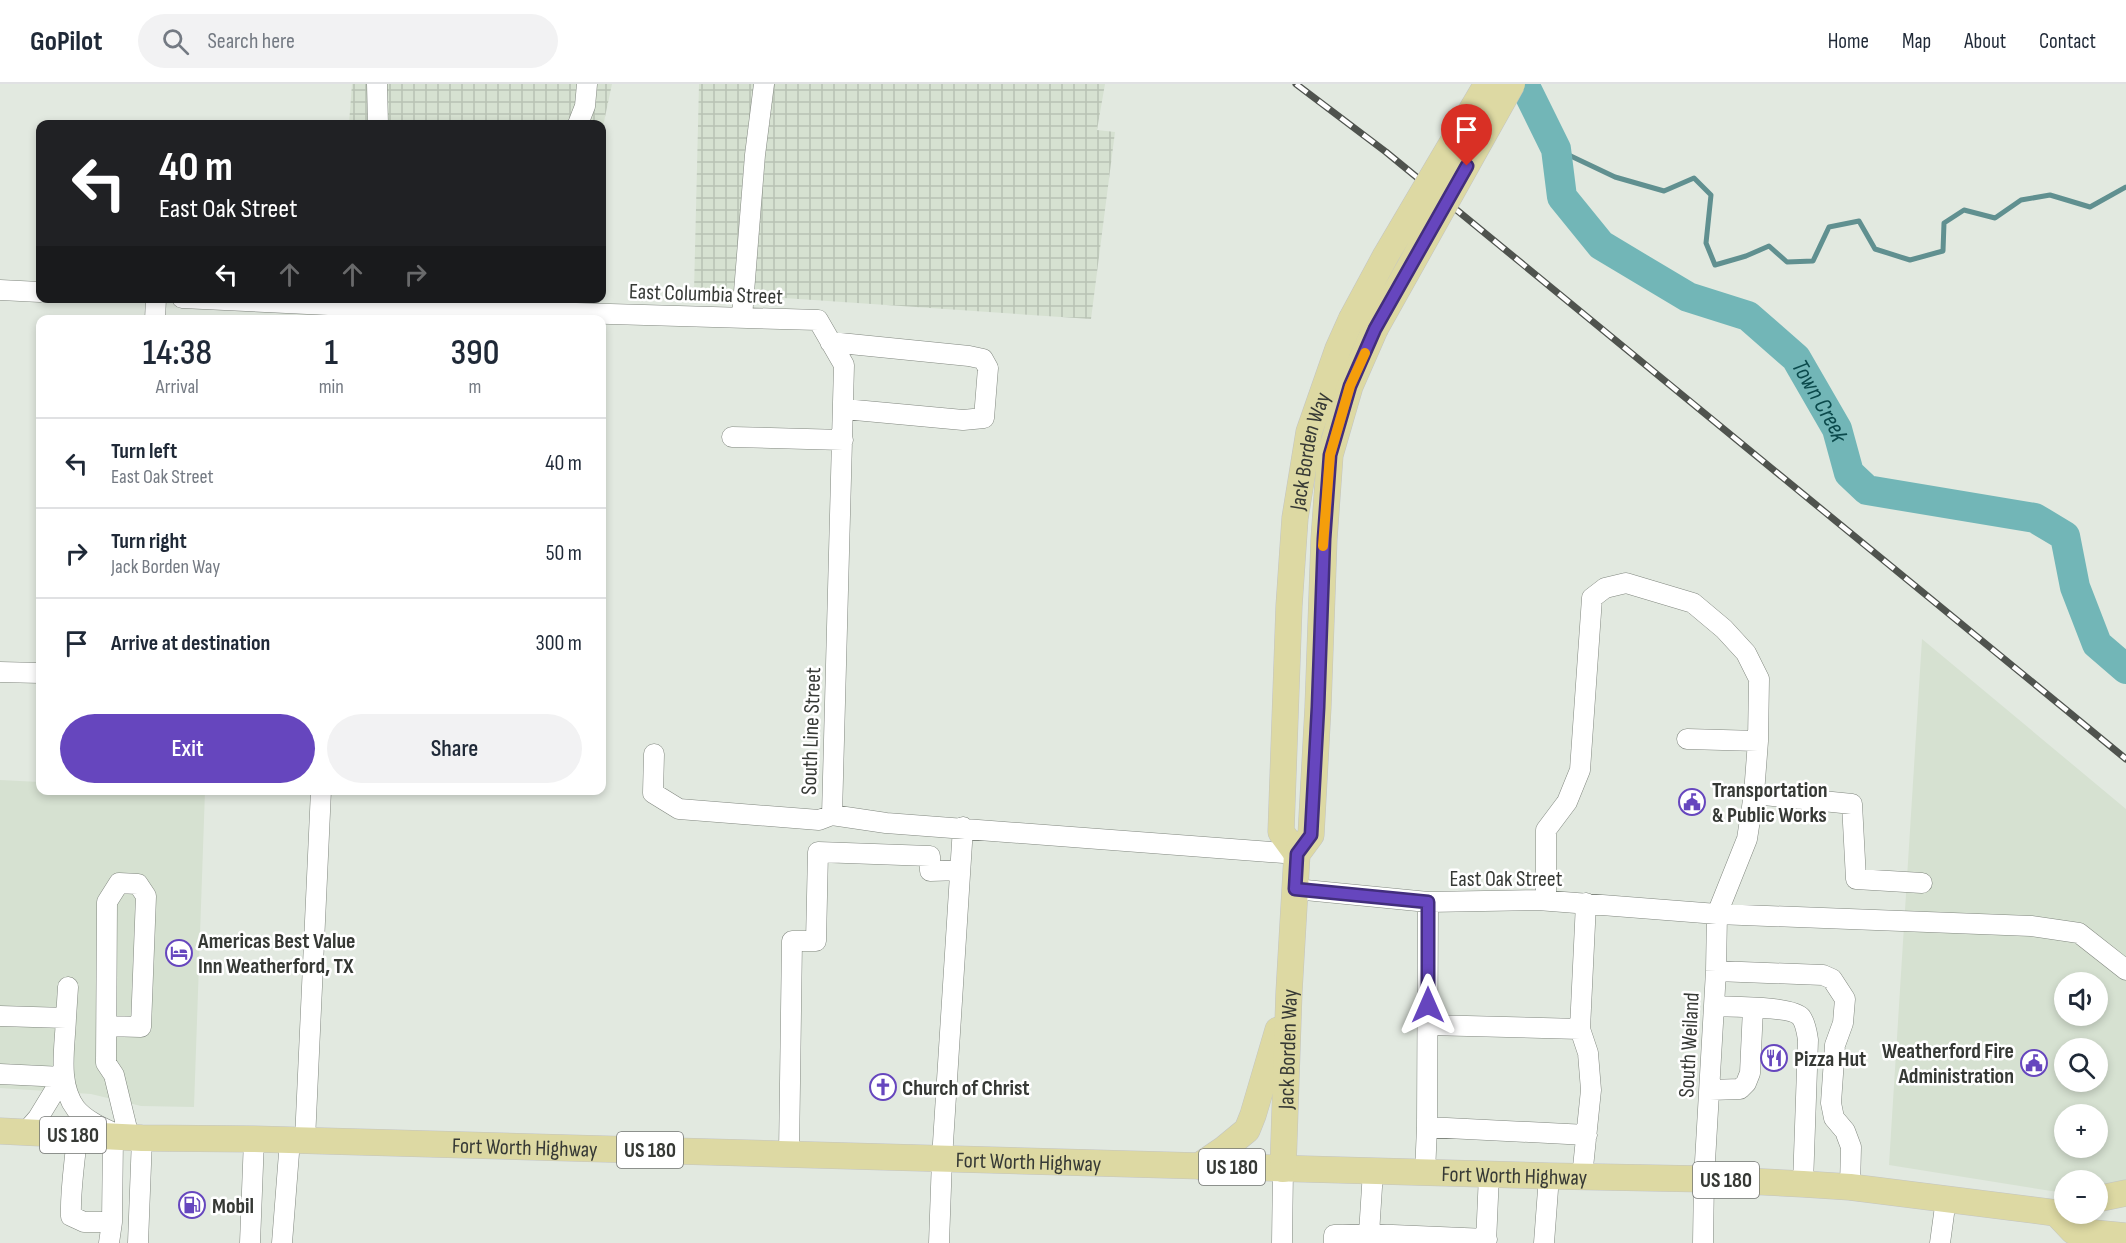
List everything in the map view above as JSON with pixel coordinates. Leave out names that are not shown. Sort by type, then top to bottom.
[{"type":"main road","name":"Jack Borden Way","points":[[1297,854],[1281,832],[1289,606],[1295,518],[1309,432],[1338,349],[1351,320],[1386,255],[1487,84]]},
{"type":"main road","name":"Jack Borden Way","points":[[1283,1168],[1289,992],[1297,854],[1311,835],[1330,455],[1350,386],[1375,329],[1512,84]]},
{"type":"main road","points":[[1199,1166],[1246,1130],[1253,1115],[1289,992]]},
{"type":"main road","name":"Fort Worth Highway","points":[[0,1131],[126,1137],[1704,1179],[1850,1188],[1946,1199],[2054,1216]]},
{"type":"main road","points":[[2108,1197],[2126,1193]]},
{"type":"main road","points":[[2108,1205],[2126,1207]]},
{"type":"main road","points":[[2072,1224],[2098,1243]]},
{"type":"main road","name":"Fort Worth Highway","points":[[2085,1224],[2126,1236]]},
{"type":"street","points":[[378,84],[378,120]]},
{"type":"street","points":[[580,120],[585,106],[587,84]]},
{"type":"street","points":[[742,317],[755,155],[764,84]]},
{"type":"street","points":[[0,290],[36,292]]},
{"type":"street","name":"East Columbia Street","points":[[236,303],[344,313],[372,303],[526,305],[818,320],[844,365]]},
{"type":"street","points":[[830,342],[969,356],[983,359],[988,368],[984,418],[963,420],[844,409]]},
{"type":"street","name":"South Line Street","points":[[844,365],[832,815],[886,823],[963,827]]},
{"type":"street","points":[[732,437],[843,440]]},
{"type":"street","points":[[1546,900],[1546,830],[1567,802],[1580,770],[1592,598],[1605,588],[1626,583],[1694,603],[1724,629],[1746,653],[1759,679],[1758,741],[1754,794],[1747,839],[1717,914]]},
{"type":"street","points":[[0,672],[36,673]]},
{"type":"street","points":[[1687,739],[1758,741]]},
{"type":"street","points":[[654,754],[653,793],[679,809],[819,820],[832,815]]},
{"type":"street","points":[[1754,794],[1852,804],[1856,879],[1922,883]]},
{"type":"street","points":[[282,1243],[297,1140],[321,795]]},
{"type":"street","points":[[939,1243],[942,1159],[963,827],[1297,854]]},
{"type":"street","points":[[789,1154],[792,941],[816,941],[818,852],[930,856],[930,871],[960,870]]},
{"type":"street","points":[[106,1026],[141,1027],[146,896],[138,884],[119,883],[107,902],[106,1026],[106,1063],[114,1074],[126,1137],[138,1243]]},
{"type":"street","name":"East Oak Street","points":[[1295,889],[1428,902],[1546,900],[1717,914],[2031,926],[2079,933],[2126,970]]},
{"type":"street","points":[[1425,1173],[1428,902]]},
{"type":"street","points":[[1582,1177],[1591,1090],[1588,1053],[1580,1029],[1586,903]]},
{"type":"street","name":"South Weiland","points":[[1703,1243],[1717,914]]},
{"type":"street","points":[[1716,971],[1822,975],[1832,979],[1845,999],[1843,1023],[1835,1045],[1831,1103],[1834,1118],[1845,1131],[1851,1146],[1850,1188]]},
{"type":"street","points":[[68,987],[63,1077],[71,1099],[77,1110],[87,1119],[126,1137]]},
{"type":"street","points":[[1714,1006],[1789,1010],[1801,1016],[1808,1040],[1803,1184]]},
{"type":"street","points":[[1710,1090],[1740,1089],[1746,1083],[1750,1073],[1753,1008]]},
{"type":"street","points":[[0,1016],[66,1018]]},
{"type":"street","points":[[1428,1025],[1580,1029]]},
{"type":"street","points":[[0,1074],[63,1077]]},
{"type":"street","points":[[25,1133],[38,1118],[63,1077]]},
{"type":"street","points":[[1427,1127],[1587,1135]]},
{"type":"street","points":[[77,1135],[70,1202],[71,1216],[84,1222],[112,1222]]},
{"type":"street","points":[[109,1243],[126,1137]]},
{"type":"street","points":[[250,1243],[254,1139]]},
{"type":"street","name":"Jack Borden Way","points":[[1282,1243],[1283,1168]]},
{"type":"street","points":[[1369,1234],[1373,1171]]},
{"type":"street","points":[[1334,1243],[1334,1235],[1369,1234],[1487,1241],[1489,1174]]},
{"type":"street","points":[[1544,1243],[1549,1176]]},
{"type":"street","points":[[1940,1243],[1946,1199]]},
{"type":"shaded area","points":[[352,84],[612,84],[604,120],[349,120]]},
{"type":"shaded area","points":[[699,84],[1105,84],[1097,130],[1115,132],[1091,319],[694,292]]},
{"type":"shaded area","points":[[1922,639],[2126,809],[2126,1189],[2108,1192],[2108,1170],[2054,1170],[2054,1191],[1889,1165]]},
{"type":"shaded area","points":[[0,780],[36,782],[36,795],[205,795],[194,1107],[141,1106],[91,1094],[0,1088]]},
{"type":"waterway","name":"Town Creek","points":[[1524,84],[1556,149],[1562,197],[1601,245],[1688,297],[1748,316],[1796,358],[1837,429],[1849,473],[1867,490],[2035,518],[2065,536],[2075,587],[2097,644],[2126,669]]},
{"type":"waterway","points":[[1556,149],[1615,177],[1664,191],[1694,178],[1711,195],[1706,243],[1715,265],[1769,246],[1787,262],[1813,261],[1829,227],[1859,221],[1875,249],[1910,260],[1943,251],[1944,223],[1964,210],[1995,218],[2021,200],[2050,195],[2090,207],[2126,187]]},
{"type":"railway","points":[[1296,84],[1386,152],[2126,759]]},
{"type":"slow traffic","points":[[1323,546],[1330,455],[1350,386],[1365,353]]},
{"type":"place","name":"Transportation & Public Works","points":[[1692,802]]},
{"type":"place","name":"Americas Best Value Inn Weatherford, TX","points":[[179,953]]},
{"type":"place","name":"Pizza Hut","points":[[1774,1058]]},
{"type":"place","name":"Weatherford Fire Administration","points":[[2034,1063]]},
{"type":"place","name":"Church of Christ","points":[[883,1087]]},
{"type":"place","name":"Mobil","points":[[192,1205]]},
{"type":"route","points":[[1428,1005],[1428,902],[1295,889],[1297,854],[1311,835],[1330,455],[1350,386],[1375,329],[1467,166]]}]
